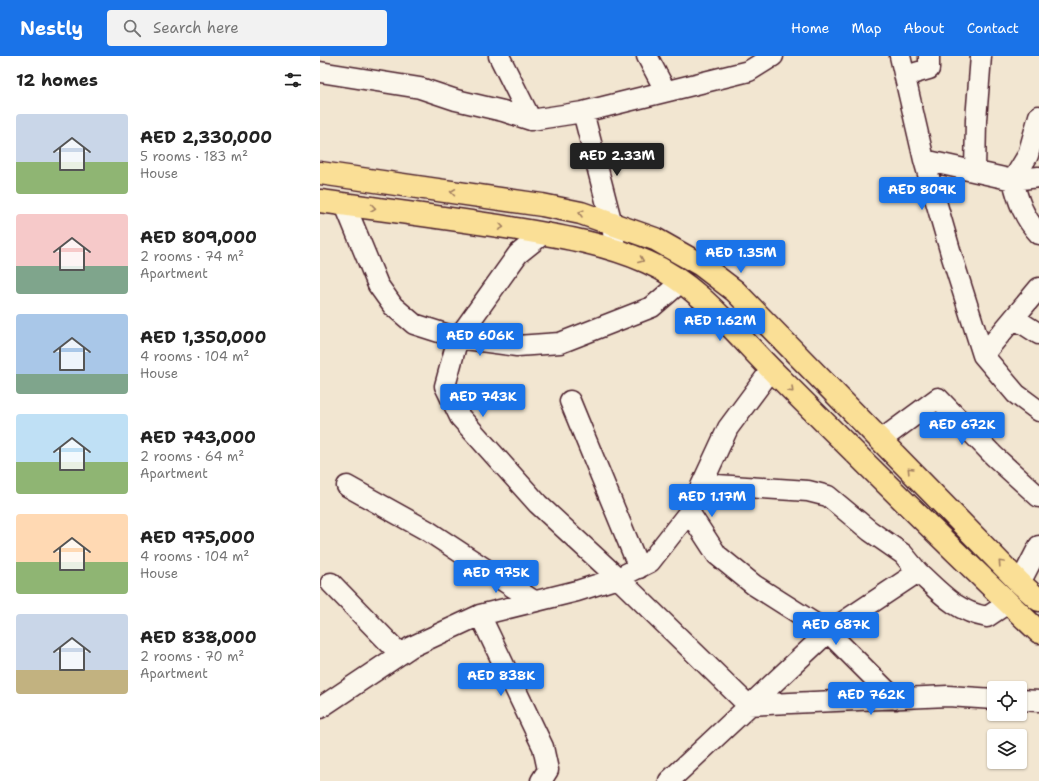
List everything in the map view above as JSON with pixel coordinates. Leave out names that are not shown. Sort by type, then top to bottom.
[{"type":"main road","points":[[320,173],[542,205],[581,213],[655,239],[701,265],[735,291],[1020,583],[1039,600]]},
{"type":"main road","points":[[320,202],[460,220],[585,241],[615,249],[649,263],[681,282],[710,307],[771,370],[1039,632]]},
{"type":"street","points":[[499,56],[531,120]]},
{"type":"street","points":[[647,56],[665,90]]},
{"type":"street","points":[[320,72],[420,88],[456,100],[503,111],[531,120],[583,112],[665,90],[749,71],[773,56]]},
{"type":"street","points":[[900,56],[924,160],[954,264],[983,355],[1016,394],[1039,411]]},
{"type":"street","points":[[905,76],[929,69],[929,56]]},
{"type":"street","points":[[975,171],[976,120],[982,56]]},
{"type":"street","points":[[583,112],[612,224],[615,249]]},
{"type":"street","points":[[1039,116],[1028,155],[1013,180],[1020,206],[1029,223],[1039,234]]},
{"type":"street","points":[[924,160],[1013,180],[1039,177]]},
{"type":"street","points":[[345,205],[378,285],[393,306],[414,324],[458,338],[517,346],[560,343],[652,307],[681,282]]},
{"type":"street","points":[[543,234],[518,254],[458,338],[444,386],[460,416],[538,504],[618,578],[748,705],[895,700],[948,696],[987,699]]},
{"type":"street","points":[[983,355],[1039,288]]},
{"type":"street","points":[[1014,318],[1039,334]]},
{"type":"street","points":[[320,708],[411,646],[480,615],[577,591],[618,578],[650,562],[689,512],[728,428],[771,370]]},
{"type":"street","points":[[881,440],[938,398],[994,456],[1039,497]]},
{"type":"street","points":[[570,401],[639,568]]},
{"type":"street","points":[[702,484],[808,491],[828,496],[870,531],[903,554],[918,572],[946,599],[970,614],[987,617],[1008,603]]},
{"type":"street","points":[[347,486],[428,531],[534,601]]},
{"type":"street","points":[[689,512],[717,555],[754,585],[828,632],[895,700]]},
{"type":"street","points":[[1020,583],[1039,546]]},
{"type":"street","points":[[669,781],[748,705],[828,632],[918,572]]},
{"type":"street","points":[[331,583],[400,654]]},
{"type":"street","points":[[480,615],[543,747],[548,770],[541,781]]},
{"type":"street","points":[[1027,701],[1039,702]]}]
